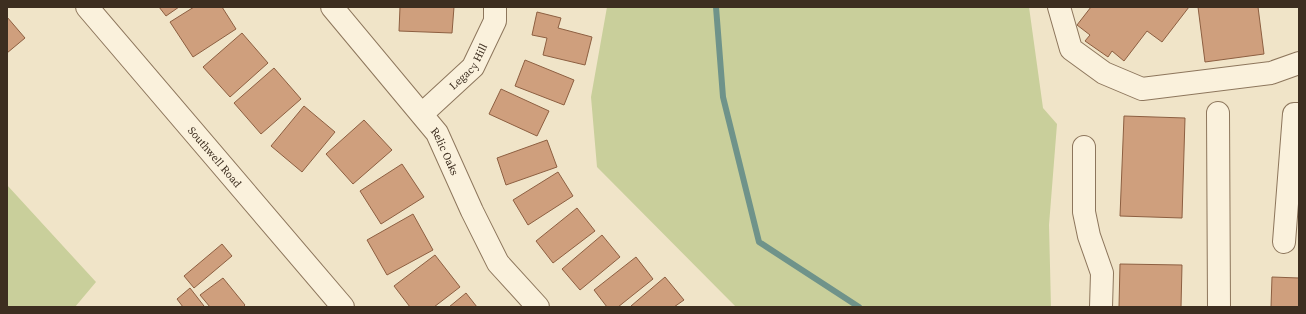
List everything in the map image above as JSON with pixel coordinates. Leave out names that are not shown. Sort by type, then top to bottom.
[{"type":"street","name":"Southwell Road","points":[[87,7],[337,305]]},
{"type":"street","name":"Relic Oaks","points":[[332,7],[437,133],[472,211],[498,263],[538,307]]},
{"type":"street","name":"Legacy Hill","points":[[422,114],[473,67],[495,21],[495,7]]},
{"type":"street","points":[[1059,7],[1071,49],[1104,74],[1142,89],[1271,73],[1299,63]]},
{"type":"street","points":[[1218,113],[1219,307]]},
{"type":"street","points":[[1284,242],[1294,114],[1299,114]]},
{"type":"street","points":[[1084,147],[1084,212],[1088,236],[1102,273],[1101,307]]},
{"type":"green space","points":[[607,7],[1029,7],[1043,108],[1057,124],[1049,225],[1051,307],[736,307],[597,167],[591,97]]},
{"type":"green space","points":[[7,185],[96,282],[75,307],[7,307]]},
{"type":"building","points":[[159,7],[179,7],[166,16]]},
{"type":"building","points":[[194,7],[222,7],[236,29],[193,57],[170,22]]},
{"type":"building","points":[[400,7],[454,7],[452,33],[399,31]]},
{"type":"building","points":[[1091,7],[1189,7],[1162,42],[1147,31],[1124,61],[1112,51],[1108,57],[1085,41],[1090,35],[1077,25]]},
{"type":"building","points":[[1198,7],[1258,7],[1264,54],[1205,62]]},
{"type":"building","points":[[537,12],[561,18],[558,28],[592,37],[585,65],[543,55],[547,38],[532,35]]},
{"type":"building","points":[[7,17],[25,38],[7,53]]},
{"type":"building","points":[[242,33],[268,63],[230,97],[203,67]]},
{"type":"building","points":[[525,60],[574,80],[564,105],[515,86]]},
{"type":"building","points":[[274,68],[301,99],[261,134],[234,103]]},
{"type":"building","points":[[501,89],[549,111],[537,136],[489,114]]},
{"type":"building","points":[[304,106],[335,132],[302,172],[271,146]]},
{"type":"building","points":[[1124,116],[1185,118],[1182,218],[1120,216]]},
{"type":"building","points":[[364,120],[392,150],[353,184],[326,154]]},
{"type":"building","points":[[547,140],[557,167],[506,185],[497,158]]},
{"type":"building","points":[[402,164],[424,197],[381,224],[360,191]]},
{"type":"building","points":[[558,172],[573,196],[528,225],[513,200]]},
{"type":"building","points":[[577,208],[595,231],[553,263],[536,241]]},
{"type":"building","points":[[413,214],[433,250],[387,275],[367,240]]},
{"type":"building","points":[[602,235],[620,257],[580,290],[562,269]]},
{"type":"building","points":[[222,244],[232,256],[194,288],[184,276]]},
{"type":"building","points":[[435,255],[460,287],[434,307],[410,307],[394,286]]},
{"type":"building","points":[[636,257],[653,279],[618,307],[607,307],[594,290]]},
{"type":"building","points":[[1120,264],[1182,265],[1181,307],[1119,307]]},
{"type":"building","points":[[665,277],[684,300],[674,307],[631,306]]},
{"type":"building","points":[[1272,277],[1299,278],[1299,307],[1271,307]]},
{"type":"building","points":[[223,278],[245,305],[243,307],[210,307],[200,295]]},
{"type":"building","points":[[190,288],[204,306],[183,307],[177,299]]},
{"type":"building","points":[[466,293],[477,307],[449,307]]},
{"type":"waterway","points":[[716,7],[723,97],[759,242],[859,307]]}]
